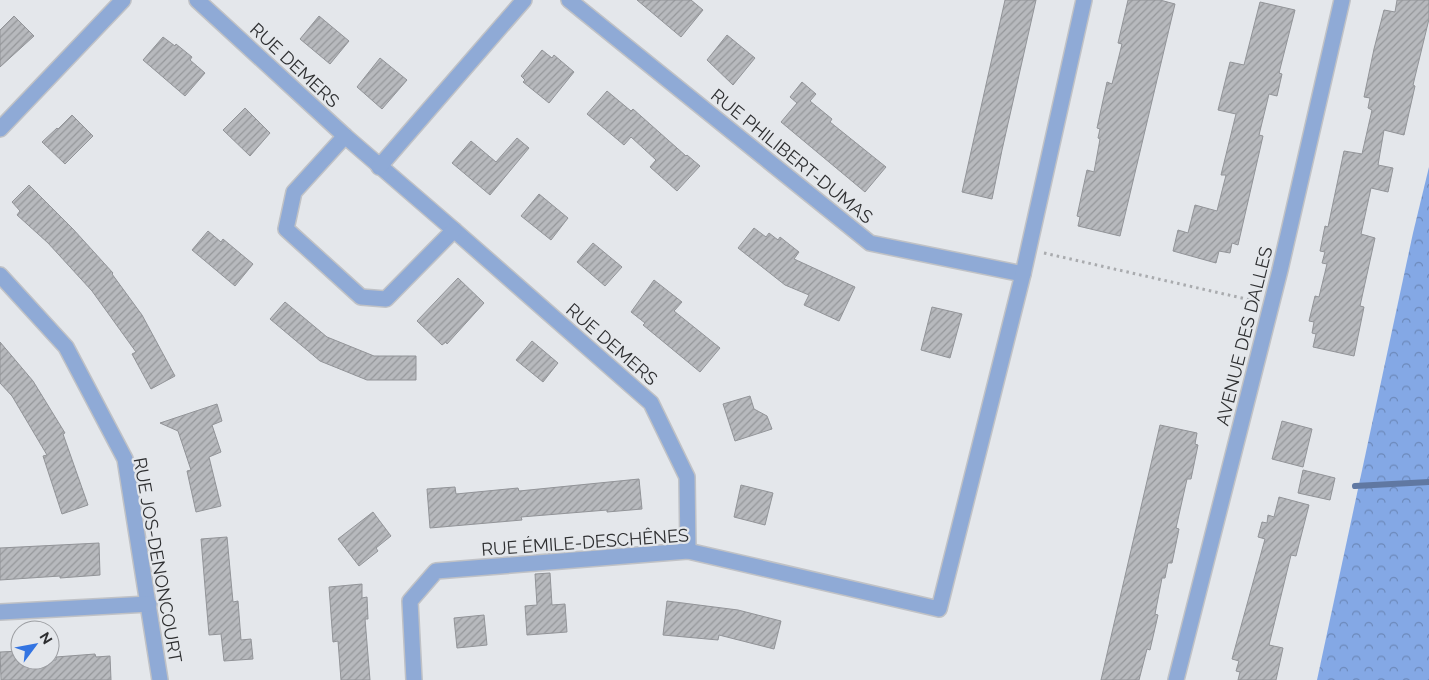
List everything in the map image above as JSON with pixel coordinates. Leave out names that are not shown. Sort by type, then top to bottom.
[{"type":"street","points":[[0,128],[123,0]]},
{"type":"street","name":"RUE DEMERS","points":[[197,0],[379,167],[454,230],[651,403],[687,477],[688,551]]},
{"type":"street","points":[[379,167],[524,0]]},
{"type":"street","name":"RUE PHILIBERT-DUMAS","points":[[569,0],[870,243],[1023,274]]},
{"type":"street","points":[[1023,274],[1084,0]]},
{"type":"street","name":"AVENUE DES DALLES","points":[[1176,680],[1271,305],[1342,0]]},
{"type":"street","points":[[345,136],[294,192],[286,229],[361,297],[386,299],[454,230]]},
{"type":"street","name":"RUE ÉMILE-DESCHÊNES","points":[[414,680],[410,601],[436,571],[688,551],[939,610],[1023,274]]},
{"type":"street","name":"RUE JOS-DENONCOURT","points":[[0,275],[66,347],[125,459],[160,680]]},
{"type":"street","points":[[0,612],[149,604]]},
{"type":"path","points":[[1029,250],[1271,305]]},
{"type":"green space","points":[[1429,167],[1429,680],[1317,680],[1413,233]]},
{"type":"building","points":[[637,0],[691,0],[703,10],[681,37]]},
{"type":"building","points":[[1005,0],[1036,0],[992,199],[962,192]]},
{"type":"building","points":[[1128,0],[1160,0],[1175,4],[1120,236],[1078,226],[1080,217],[1077,216],[1087,170],[1094,172],[1100,139],[1098,138],[1100,129],[1097,128],[1107,82],[1112,84],[1122,44],[1118,43]]},
{"type":"building","points":[[1397,0],[1429,0],[1429,19],[1413,85],[1415,86],[1404,135],[1384,130],[1378,165],[1393,168],[1388,192],[1371,188],[1361,234],[1375,238],[1360,306],[1364,307],[1354,356],[1313,347],[1316,334],[1312,333],[1314,322],[1309,321],[1315,296],[1319,297],[1327,264],[1322,263],[1325,252],[1320,251],[1325,226],[1328,227],[1344,151],[1362,154],[1372,110],[1368,108],[1370,98],[1364,97],[1374,49],[1384,10],[1395,12]]},
{"type":"building","points":[[1260,2],[1295,10],[1279,73],[1282,74],[1277,96],[1269,94],[1259,135],[1263,136],[1238,245],[1232,243],[1230,253],[1219,251],[1216,263],[1173,251],[1178,230],[1188,233],[1195,205],[1217,211],[1226,175],[1221,175],[1236,114],[1218,110],[1230,62],[1244,65]]},
{"type":"building","points":[[14,16],[34,36],[0,67],[0,30]]},
{"type":"building","points":[[319,16],[349,41],[330,64],[300,39]]},
{"type":"building","points":[[727,35],[755,58],[733,85],[707,60]]},
{"type":"building","points":[[163,37],[175,46],[176,44],[192,57],[190,60],[205,73],[185,96],[143,60]]},
{"type":"building","points":[[542,50],[552,58],[554,55],[574,72],[549,103],[523,82],[525,80],[521,76]]},
{"type":"building","points":[[380,58],[407,80],[382,109],[357,87]]},
{"type":"building","points":[[802,82],[816,94],[810,101],[832,119],[830,122],[886,167],[865,192],[781,122],[797,103],[790,97]]},
{"type":"building","points":[[607,91],[631,111],[633,109],[700,166],[677,191],[650,167],[656,160],[631,137],[624,145],[587,114]]},
{"type":"building","points":[[245,108],[270,133],[250,156],[223,130]]},
{"type":"building","points":[[72,115],[93,136],[65,164],[42,142]]},
{"type":"building","points":[[517,138],[529,148],[490,195],[452,163],[471,141],[496,162]]},
{"type":"building","points":[[29,185],[113,273],[142,315],[175,376],[151,389],[132,354],[136,352],[92,291],[48,243],[17,215],[20,211],[12,202]]},
{"type":"building","points":[[539,194],[568,218],[551,240],[521,216]]},
{"type":"building","points":[[754,228],[766,237],[769,233],[778,240],[780,237],[799,252],[794,259],[855,287],[839,321],[804,305],[809,295],[785,285],[738,248]]},
{"type":"building","points":[[208,231],[221,242],[223,239],[253,264],[235,286],[192,250]]},
{"type":"building","points":[[593,243],[622,267],[605,286],[577,262]]},
{"type":"building","points":[[458,278],[484,303],[447,344],[446,342],[442,345],[417,321]]},
{"type":"building","points":[[654,280],[682,302],[674,311],[720,348],[700,372],[643,325],[645,323],[631,312]]},
{"type":"building","points":[[285,302],[327,337],[374,356],[416,356],[416,380],[367,380],[320,361],[270,319]]},
{"type":"building","points":[[932,307],[962,314],[950,358],[921,350]]},
{"type":"building","points":[[532,341],[558,363],[543,382],[516,360]]},
{"type":"building","points":[[0,342],[33,381],[65,433],[63,434],[88,505],[62,514],[43,456],[47,455],[12,396],[0,383]]},
{"type":"building","points":[[750,396],[754,409],[767,416],[772,429],[735,441],[723,404]]},
{"type":"building","points":[[217,404],[222,421],[212,425],[221,452],[209,457],[221,506],[196,512],[187,471],[191,470],[178,431],[160,423]]},
{"type":"building","points":[[1282,421],[1312,429],[1303,467],[1272,459]]},
{"type":"building","points":[[1160,425],[1197,433],[1195,444],[1198,445],[1191,479],[1187,479],[1176,528],[1179,529],[1172,563],[1168,563],[1165,578],[1162,578],[1155,614],[1158,615],[1150,650],[1147,649],[1139,680],[1101,680]]},
{"type":"building","points":[[1303,470],[1335,478],[1330,500],[1298,493]]},
{"type":"building","points":[[639,479],[642,509],[521,517],[522,520],[430,528],[427,489],[455,487],[456,494],[518,488],[519,491]]},
{"type":"building","points":[[741,485],[773,493],[765,525],[734,517]]},
{"type":"building","points":[[1279,497],[1309,505],[1296,556],[1291,555],[1269,645],[1283,648],[1276,680],[1238,680],[1240,672],[1236,671],[1239,661],[1232,659],[1265,539],[1258,537],[1262,522],[1267,523],[1268,515],[1274,517]]},
{"type":"building","points":[[373,512],[391,536],[376,548],[378,551],[359,566],[338,539]]},
{"type":"building","points":[[227,537],[233,602],[238,601],[241,640],[251,639],[253,659],[224,661],[221,634],[209,635],[201,539]]},
{"type":"building","points":[[99,543],[100,575],[0,580],[0,548]]},
{"type":"building","points":[[550,573],[552,605],[565,604],[567,632],[527,635],[525,606],[537,605],[535,574]]},
{"type":"building","points":[[362,584],[362,598],[367,597],[368,619],[365,619],[370,680],[341,680],[338,641],[333,642],[329,587]]},
{"type":"building","points":[[667,601],[738,610],[781,621],[774,649],[719,635],[718,640],[663,635]]},
{"type":"building","points":[[484,615],[487,645],[457,648],[454,618]]},
{"type":"building","points":[[0,652],[10,652],[10,670],[60,670],[60,657],[95,654],[96,657],[110,656],[111,680],[1,680]]},
{"type":"waterway","points":[[1355,486],[1429,482]]}]
